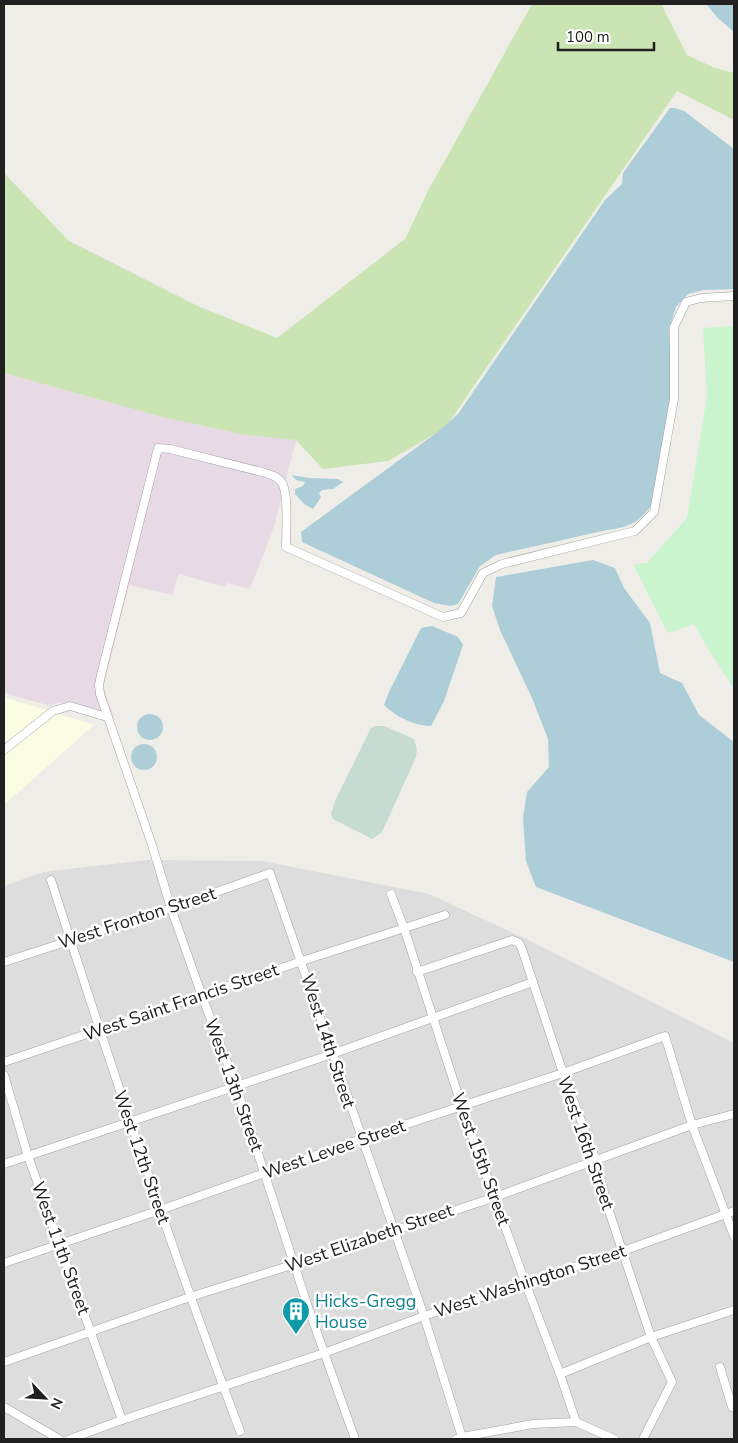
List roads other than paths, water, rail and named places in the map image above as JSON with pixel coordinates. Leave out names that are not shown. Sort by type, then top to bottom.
[{"type":"street","name":"West 13th Street","points":[[355,1439],[324,1353],[236,1086],[171,908],[152,845],[107,717],[99,685],[158,448],[170,449],[276,477],[282,483],[286,494],[286,547],[443,617],[461,613],[483,573],[502,564],[636,532],[654,512],[674,399],[674,327],[686,302],[701,298],[734,296]]},
{"type":"street","points":[[4,750],[53,711],[70,706],[107,717]]},
{"type":"street","name":"West Fronton Street","points":[[4,962],[171,908],[270,873]]},
{"type":"street","name":"West 14th Street","points":[[270,873],[424,1316],[459,1438]]},
{"type":"street","name":"West 12th Street","points":[[52,880],[98,1029],[131,1120],[190,1296],[240,1431]]},
{"type":"street","name":"West 15th Street","points":[[391,894],[404,928],[462,1107],[576,1422]]},
{"type":"street","name":"West Saint Francis Street","points":[[4,1062],[302,961],[445,915]]},
{"type":"street","name":"West 16th Street","points":[[417,972],[512,940],[519,943],[522,949],[563,1073],[596,1160],[607,1205],[651,1337],[672,1382],[642,1439]]},
{"type":"street","points":[[4,1164],[332,1054],[533,982]]},
{"type":"street","name":"West Levee Street","points":[[4,1263],[362,1139],[563,1073],[665,1036],[692,1125]]},
{"type":"street","name":"West 11th Street","points":[[4,1075],[28,1156],[122,1420]]},
{"type":"street","name":"West Elizabeth Street","points":[[4,1362],[92,1333],[190,1296],[295,1264],[495,1196],[692,1125],[734,1114]]},
{"type":"street","points":[[692,1125],[731,1212],[734,1236]]},
{"type":"street","name":"West Washington Street","points":[[70,1439],[324,1353],[424,1316],[623,1251],[731,1212]]},
{"type":"street","points":[[560,1374],[651,1337],[734,1310]]},
{"type":"street","points":[[720,1367],[732,1407],[734,1408]]},
{"type":"street","points":[[4,1407],[59,1439]]},
{"type":"street","points":[[459,1438],[533,1424],[576,1422],[614,1439]]},
{"type":"water","points":[[706,4],[734,4],[734,32],[718,18]]},
{"type":"water","points":[[670,108],[684,111],[734,149],[734,289],[704,290],[688,294],[676,307],[669,329],[672,397],[652,505],[647,511],[628,526],[496,555],[480,566],[458,604],[450,606],[434,603],[302,542],[301,532],[439,431],[458,414],[605,200],[622,184],[623,173]]},
{"type":"water","points":[[292,475],[309,478],[338,479],[343,482],[333,489],[322,490],[319,493],[321,497],[313,509],[304,504],[295,494],[295,489],[303,486],[305,482],[296,480]]},
{"type":"water","points":[[593,560],[615,568],[624,588],[650,623],[660,673],[682,683],[699,715],[734,742],[734,962],[536,887],[526,861],[523,818],[527,792],[549,767],[548,739],[532,698],[500,630],[492,606],[496,577]]},
{"type":"water","points":[[432,626],[458,637],[463,645],[444,701],[431,726],[406,720],[384,705],[421,628]]},
{"type":"water","points":[[150,714],[159,718],[163,727],[159,736],[150,740],[141,736],[137,727],[141,718]]},
{"type":"water","points":[[144,744],[153,748],[157,757],[153,766],[144,770],[135,766],[131,757],[135,748]]},
{"type":"place","name":"Hicks-Gregg House","points":[[296,1335]]}]
